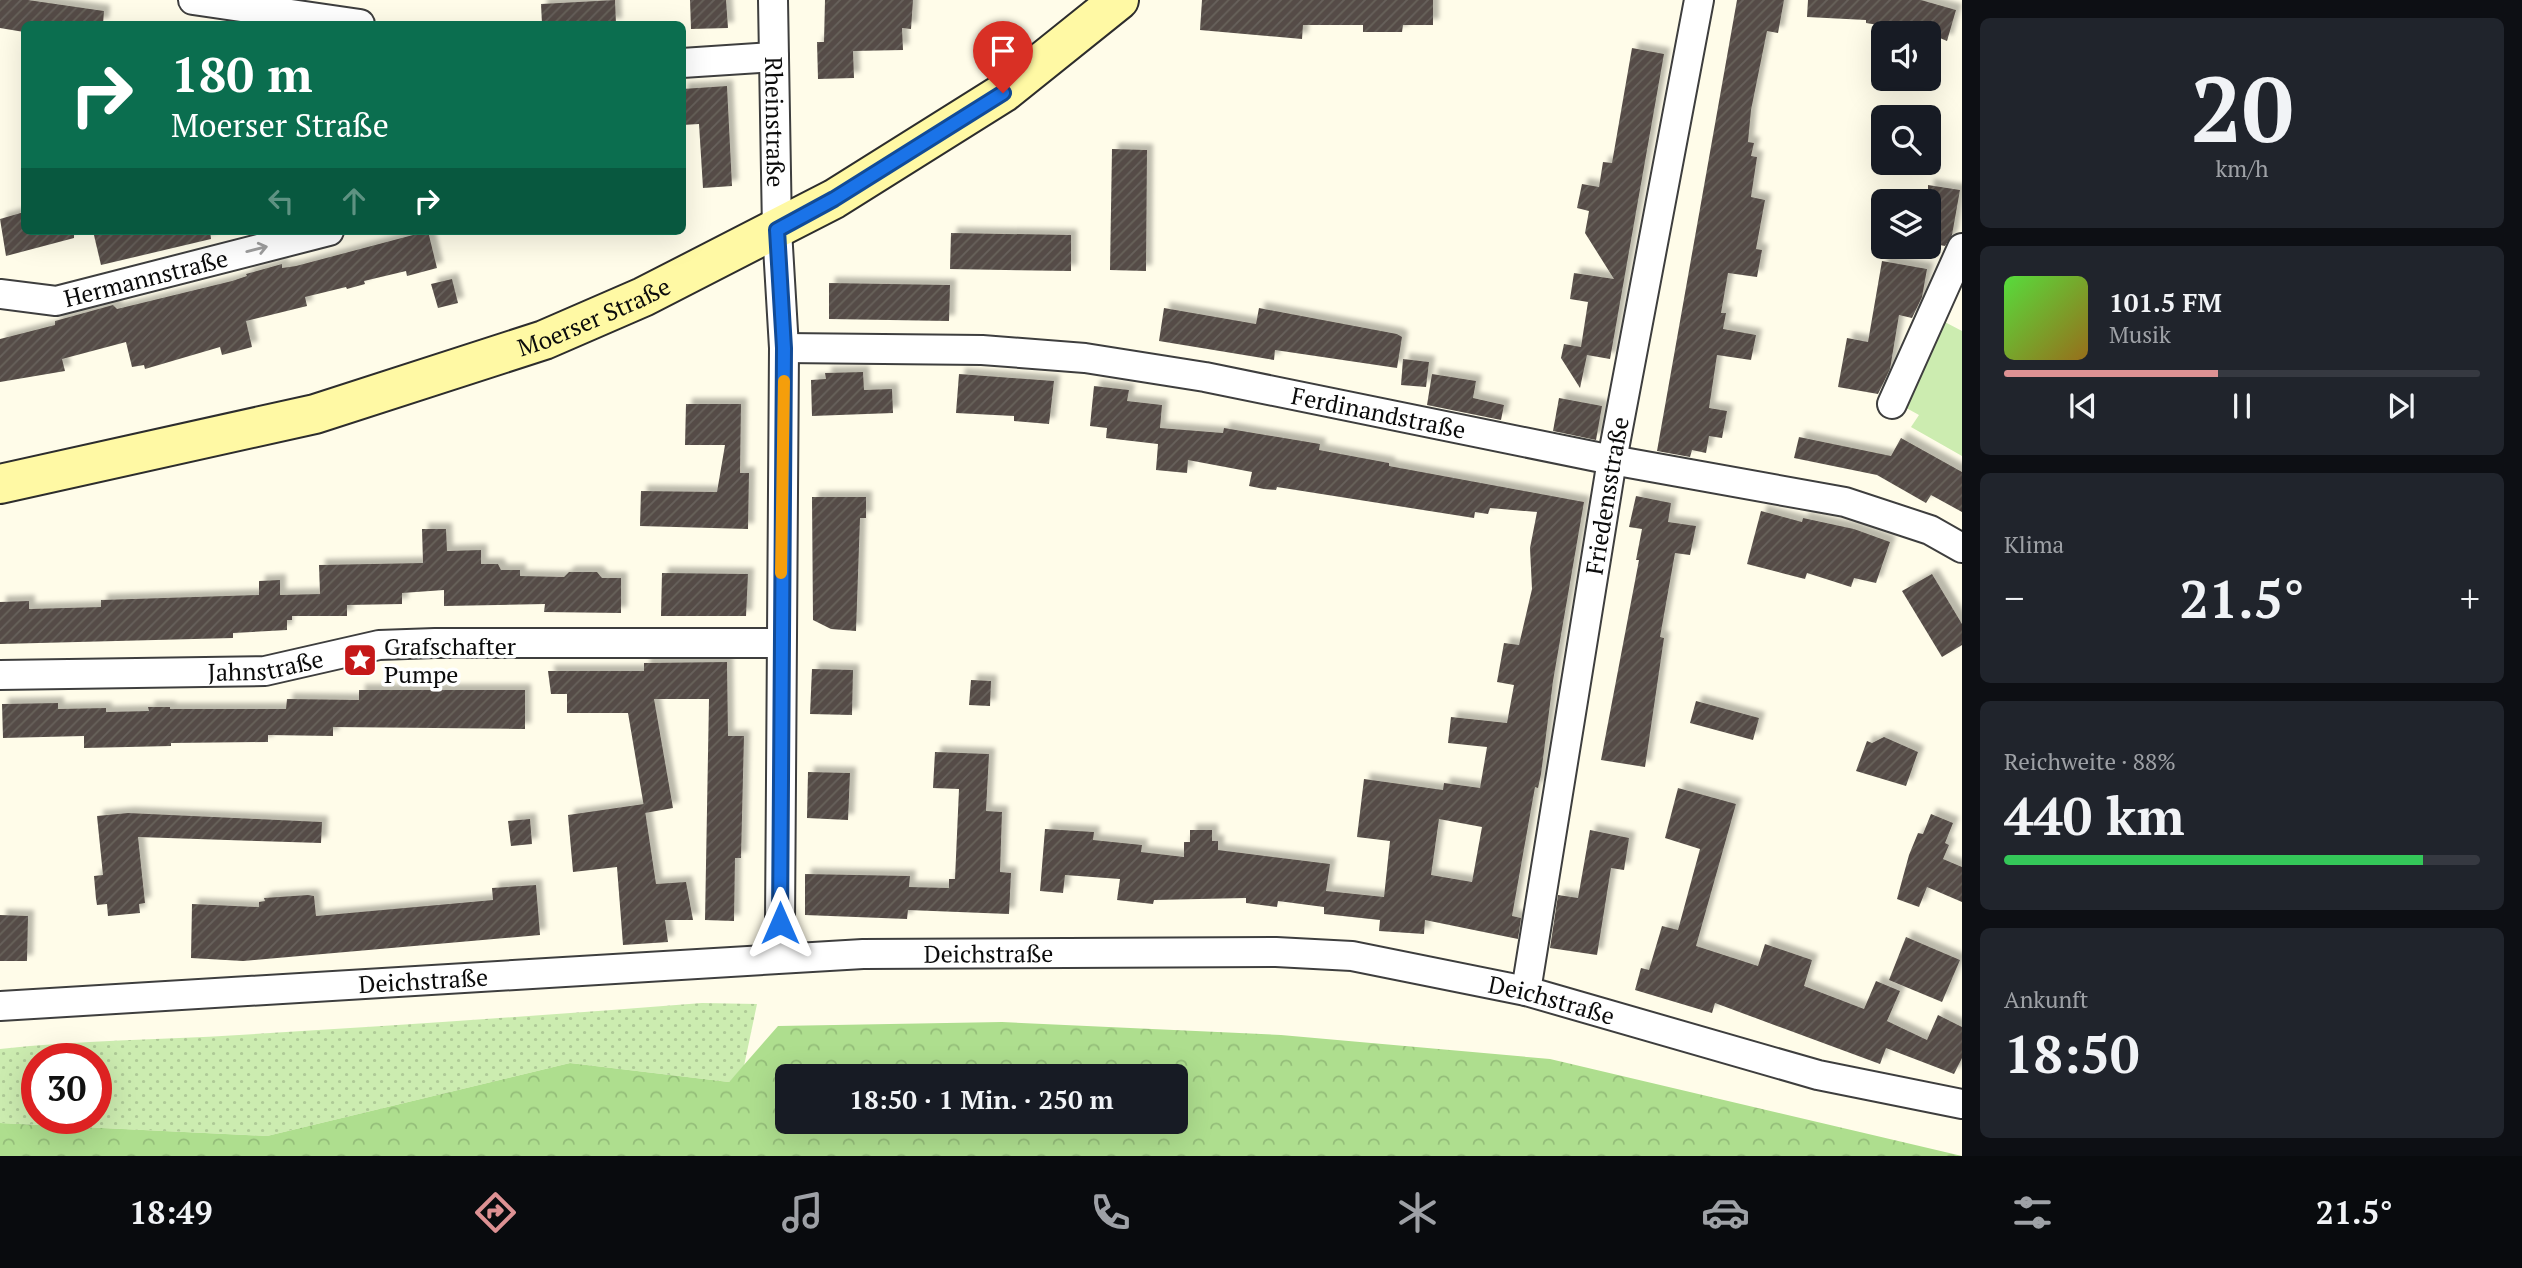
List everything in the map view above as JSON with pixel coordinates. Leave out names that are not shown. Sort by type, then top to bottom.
[{"type":"main road","name":"Moerser Straße","points":[[0,484],[315,414],[544,340],[643,297],[834,199],[1003,93],[1119,0]]},
{"type":"street","points":[[193,0],[339,21]]},
{"type":"street","name":"Rheinstraße","points":[[773,0],[777,230],[784,348],[780,643],[780,923],[783,957]]},
{"type":"street","name":"Friedensstraße","points":[[1526,991],[1612,460],[1699,0]]},
{"type":"street","points":[[686,62],[774,57]]},
{"type":"street","name":"Hermannstraße","points":[[0,294],[55,301],[313,235]]},
{"type":"street","points":[[1892,404],[1962,248]]},
{"type":"street","name":"Ferdinandstraße","points":[[784,348],[982,350],[1086,358],[1205,377],[1612,460],[1845,502],[1930,530],[1962,548]]},
{"type":"street","name":"Jahnstraße","points":[[0,675],[265,671],[379,645],[780,643]]},
{"type":"street","name":"Deichstraße","points":[[0,1006],[783,957],[863,954],[1276,952],[1352,956],[1526,991],[1818,1075],[1962,1104]]},
{"type":"green space","points":[[1941,320],[1962,331],[1962,456],[1911,427],[1919,415],[1901,405]]},
{"type":"green space","points":[[702,1003],[757,1004],[744,1066],[729,1082],[570,1063],[267,1136],[112,1128],[112,1043],[75,1043],[355,1028]]},
{"type":"green space","points":[[1002,1022],[1281,1035],[1550,1059],[1962,1156],[0,1156],[0,1123],[21,1124],[21,1134],[112,1134],[112,1128],[267,1136],[570,1063],[729,1082],[778,1026]]},
{"type":"green space","points":[[21,1047],[21,1124],[0,1123],[0,1049]]},
{"type":"building","points":[[0,0],[28,0],[104,11],[103,21],[21,21],[21,32],[0,28]]},
{"type":"building","points":[[615,0],[616,21],[542,21],[541,4]]},
{"type":"building","points":[[690,0],[726,0],[728,28],[691,29]]},
{"type":"building","points":[[825,0],[913,0],[911,29],[902,28],[903,50],[853,51],[854,78],[818,79],[817,42],[824,42]]},
{"type":"building","points":[[1202,0],[1433,0],[1433,25],[1403,25],[1402,32],[1363,32],[1363,25],[1303,25],[1302,39],[1200,30]]},
{"type":"building","points":[[1737,0],[1784,0],[1778,33],[1767,31],[1751,110],[1748,142],[1754,143],[1751,156],[1757,157],[1751,197],[1765,200],[1756,249],[1762,250],[1757,277],[1728,273],[1721,313],[1726,313],[1723,329],[1756,335],[1751,360],[1717,355],[1709,408],[1727,411],[1722,438],[1709,436],[1706,453],[1692,450],[1690,457],[1657,451]]},
{"type":"building","points":[[1808,0],[1921,0],[1956,10],[1947,41],[1941,38],[1941,21],[1871,21],[1871,24],[1866,23],[1866,20],[1807,17]]},
{"type":"building","points":[[1632,48],[1664,54],[1610,359],[1587,355],[1580,388],[1561,358],[1564,344],[1581,347],[1588,302],[1570,299],[1574,273],[1614,279],[1585,233],[1589,211],[1577,208],[1582,184],[1599,187],[1603,162],[1612,163]]},
{"type":"building","points":[[727,86],[732,186],[703,188],[699,124],[686,125],[686,89]]},
{"type":"building","points":[[1112,149],[1147,150],[1146,271],[1110,270]]},
{"type":"building","points":[[1928,185],[1960,190],[1952,235],[1945,246],[1941,245],[1941,189],[1928,189]]},
{"type":"building","points":[[21,213],[21,235],[74,235],[74,238],[6,256],[0,219]]},
{"type":"building","points":[[951,233],[1071,235],[1071,271],[950,269]]},
{"type":"building","points":[[94,235],[210,235],[211,239],[101,265]]},
{"type":"building","points":[[413,235],[429,235],[437,268],[407,276],[406,271],[364,281],[365,284],[347,289],[346,287],[305,297],[307,306],[246,321],[252,347],[222,355],[220,347],[145,369],[144,365],[132,367],[126,342],[62,359],[65,371],[0,382],[0,339],[55,325],[55,321],[113,305],[117,309],[232,281],[247,276],[246,274],[282,264],[282,268]]},
{"type":"building","points":[[1882,261],[1927,269],[1922,297],[1912,318],[1899,315],[1890,369],[1878,394],[1838,387],[1847,338],[1868,342]]},
{"type":"building","points":[[452,279],[458,303],[438,308],[431,284]]},
{"type":"building","points":[[829,283],[950,285],[949,321],[829,319]]},
{"type":"building","points":[[1164,308],[1256,324],[1259,308],[1397,334],[1402,337],[1397,368],[1275,350],[1274,360],[1159,341]]},
{"type":"building","points":[[1403,359],[1429,362],[1426,387],[1401,385]]},
{"type":"building","points":[[863,372],[864,390],[892,389],[893,413],[812,416],[811,380],[826,379],[825,373]]},
{"type":"building","points":[[959,374],[1054,381],[1049,424],[1014,421],[1014,416],[956,413]]},
{"type":"building","points":[[1432,374],[1476,381],[1473,398],[1504,405],[1501,420],[1427,405]]},
{"type":"building","points":[[1094,386],[1129,390],[1127,401],[1162,405],[1160,428],[1223,433],[1224,428],[1320,444],[1319,450],[1389,463],[1389,466],[1584,502],[1553,681],[1541,774],[1538,788],[1535,787],[1512,916],[1521,918],[1518,939],[1425,920],[1424,934],[1379,931],[1380,920],[1324,914],[1324,907],[1278,901],[1277,907],[1246,903],[1246,898],[1154,900],[1153,904],[1117,900],[1120,879],[1065,875],[1063,893],[1040,891],[1045,829],[1094,832],[1093,840],[1142,845],[1141,852],[1184,857],[1184,842],[1190,842],[1190,830],[1212,830],[1212,841],[1218,841],[1218,850],[1330,864],[1326,891],[1384,897],[1390,841],[1357,837],[1364,779],[1443,790],[1444,783],[1480,788],[1487,747],[1448,743],[1451,717],[1507,723],[1514,685],[1497,682],[1504,643],[1519,645],[1532,589],[1530,548],[1537,512],[1490,508],[1488,514],[1475,512],[1474,518],[1277,487],[1276,490],[1264,489],[1249,486],[1252,472],[1188,460],[1187,473],[1156,470],[1158,444],[1106,438],[1107,428],[1090,426]],"holes":[[[1439,819],[1482,827],[1472,882],[1431,875]]]},
{"type":"building","points":[[1559,398],[1602,406],[1596,440],[1553,431]]},
{"type":"building","points":[[686,404],[741,404],[740,473],[749,473],[748,529],[640,526],[641,491],[717,492],[725,445],[685,445]]},
{"type":"building","points":[[1799,437],[1891,456],[1901,438],[1962,472],[1962,512],[1931,495],[1926,503],[1877,475],[1794,458]]},
{"type":"building","points":[[1636,496],[1671,503],[1668,522],[1696,526],[1690,555],[1675,553],[1660,637],[1664,638],[1645,767],[1601,760],[1639,560],[1636,560],[1642,529],[1629,527]]},
{"type":"building","points":[[812,497],[866,497],[866,518],[860,518],[856,631],[831,629],[813,620]]},
{"type":"building","points":[[1761,511],[1802,522],[1803,518],[1854,529],[1890,542],[1876,583],[1854,578],[1851,587],[1807,573],[1805,579],[1747,564]]},
{"type":"building","points":[[422,529],[446,529],[447,551],[481,550],[481,564],[498,564],[501,570],[520,570],[520,576],[564,577],[569,572],[597,572],[602,578],[621,578],[621,613],[544,612],[545,604],[444,606],[444,590],[402,593],[402,604],[347,605],[347,616],[292,616],[292,620],[287,620],[287,630],[233,633],[233,638],[0,644],[0,602],[29,601],[29,609],[101,607],[101,600],[259,595],[259,581],[280,580],[280,595],[320,594],[319,565],[423,563]]},
{"type":"building","points":[[662,573],[748,574],[746,616],[661,616]]},
{"type":"building","points":[[1932,574],[1962,624],[1962,645],[1942,657],[1902,591]]},
{"type":"building","points":[[727,662],[728,736],[744,736],[741,858],[735,858],[734,921],[705,920],[709,699],[654,699],[673,808],[645,813],[628,713],[567,713],[567,694],[551,694],[548,671],[644,671],[644,663]]},
{"type":"building","points":[[812,669],[853,670],[852,715],[810,714]]},
{"type":"building","points":[[971,680],[991,681],[990,706],[969,705]]},
{"type":"building","points":[[359,690],[525,690],[525,729],[333,727],[333,736],[268,735],[268,742],[171,743],[171,746],[84,748],[84,736],[3,738],[2,704],[58,703],[58,709],[106,708],[106,712],[149,711],[148,707],[286,709],[287,699],[359,700]]},
{"type":"building","points":[[1696,701],[1759,718],[1753,740],[1690,723]]},
{"type":"building","points":[[1884,737],[1918,752],[1906,786],[1856,771],[1867,741],[1872,743]]},
{"type":"building","points":[[935,752],[989,754],[986,811],[1002,812],[1000,872],[1011,873],[1009,914],[908,910],[907,919],[805,915],[805,874],[910,876],[909,887],[949,888],[949,879],[955,879],[959,789],[933,788]]},
{"type":"building","points":[[808,772],[850,773],[848,820],[807,818]]},
{"type":"building","points":[[1678,788],[1736,804],[1696,946],[1758,966],[1765,944],[1812,960],[1804,986],[1864,1009],[1876,981],[1900,991],[1887,1021],[1927,1040],[1938,1015],[1962,1027],[1962,1058],[1954,1074],[1886,1048],[1880,1064],[1715,1003],[1712,1013],[1635,990],[1641,968],[1649,970],[1662,926],[1678,930],[1700,849],[1665,838]]},
{"type":"building","points":[[644,804],[656,884],[686,882],[693,920],[665,920],[668,942],[623,945],[617,867],[573,872],[568,815]]},
{"type":"building","points":[[128,813],[322,822],[321,843],[138,837],[145,903],[139,904],[140,913],[108,916],[107,904],[97,905],[96,899],[94,876],[103,875],[97,816]]},
{"type":"building","points":[[1931,814],[1953,823],[1945,843],[1949,845],[1943,859],[1962,867],[1962,902],[1927,887],[1919,907],[1897,899],[1909,855],[1918,833],[1923,834]]},
{"type":"building","points":[[530,819],[532,844],[511,846],[508,821]]},
{"type":"building","points":[[1590,830],[1629,838],[1624,870],[1611,868],[1597,955],[1550,948],[1558,895],[1578,898]]},
{"type":"building","points":[[536,885],[540,935],[243,961],[191,958],[192,904],[259,907],[259,902],[265,901],[264,898],[308,895],[314,896],[316,916],[493,900],[492,888]]},
{"type":"building","points":[[0,915],[28,916],[27,961],[0,961]]},
{"type":"building","points":[[1906,937],[1960,960],[1942,1002],[1889,980]]},
{"type":"slow traffic","points":[[781,573],[784,381]]},
{"type":"place","name":"Grafschafter Pumpe","points":[[360,660]]},
{"type":"route","points":[[780,923],[784,348],[777,230],[834,199],[1003,93]]}]
